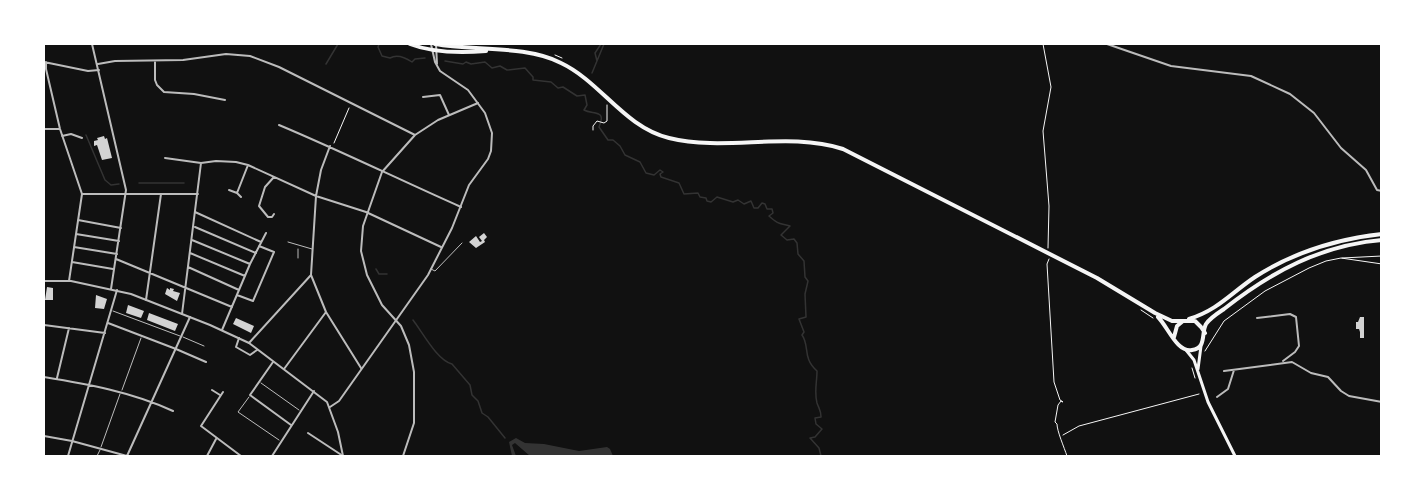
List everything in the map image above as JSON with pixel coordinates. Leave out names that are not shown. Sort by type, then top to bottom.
[{"type":"highway","points":[[410,44],[434,50],[476,52],[491,50]]},
{"type":"highway","points":[[434,44],[531,53],[560,62],[580,75],[638,123],[666,138],[703,144],[816,143],[843,149],[1097,278],[1172,321],[1185,320],[1209,312],[1254,278],[1295,256],[1337,241],[1382,234]]},
{"type":"highway","points":[[1155,313],[1168,328],[1178,346],[1186,350],[1196,349],[1202,344],[1208,321],[1246,291],[1274,273],[1322,252],[1347,245],[1382,240]]},
{"type":"highway","points":[[1185,320],[1199,324],[1205,333]]},
{"type":"highway","points":[[1175,341],[1176,329],[1185,320]]},
{"type":"main road","points":[[1198,370],[1202,344]]},
{"type":"main road","points":[[1186,350],[1192,356],[1208,402],[1235,456]]},
{"type":"street","points":[[92,44],[126,194],[111,289]]},
{"type":"street","points":[[330,407],[339,401],[431,269],[443,248],[469,185],[488,159],[492,142],[490,124],[468,90],[443,74],[438,67],[434,44]]},
{"type":"street","points":[[1107,44],[1171,66],[1251,76],[1290,94],[1314,113],[1341,148],[1366,170],[1377,190],[1382,192]]},
{"type":"street","points":[[98,64],[115,61],[183,60],[226,54],[250,56],[274,65],[415,135]]},
{"type":"street","points":[[155,61],[155,80],[164,92],[194,94],[225,100]]},
{"type":"street","points":[[69,281],[82,194],[60,129],[45,62],[99,70]]},
{"type":"street","points":[[423,97],[440,95],[450,115]]},
{"type":"street","points":[[403,456],[414,423],[415,391],[409,345],[401,326],[376,296],[363,261],[363,226],[366,212],[382,172],[415,135],[450,115],[478,103]]},
{"type":"street","points":[[279,125],[461,207]]},
{"type":"street","points":[[44,129],[60,129]]},
{"type":"street","points":[[62,136],[71,134],[82,138]]},
{"type":"street","points":[[331,147],[321,170],[316,196],[311,275],[326,312],[361,368]]},
{"type":"street","points":[[165,158],[201,163],[226,161],[248,165],[316,196],[366,212],[443,248]]},
{"type":"street","points":[[182,314],[201,163]]},
{"type":"street","points":[[237,193],[248,165]]},
{"type":"street","points":[[274,177],[265,187],[265,193],[259,206],[272,219],[274,214]]},
{"type":"street","points":[[229,190],[241,197]]},
{"type":"street","points":[[82,194],[198,194]]},
{"type":"street","points":[[146,300],[161,194]]},
{"type":"street","points":[[195,212],[274,252],[253,301],[237,295]]},
{"type":"street","points":[[78,220],[121,228]]},
{"type":"street","points":[[194,227],[256,253]]},
{"type":"street","points":[[222,330],[266,233]]},
{"type":"street","points":[[76,234],[119,241]]},
{"type":"street","points":[[192,240],[250,264]]},
{"type":"street","points":[[74,247],[117,254]]},
{"type":"street","points":[[190,253],[245,276]]},
{"type":"street","points":[[116,259],[232,307]]},
{"type":"street","points":[[72,262],[114,270]]},
{"type":"street","points":[[188,267],[239,290]]},
{"type":"street","points":[[249,343],[311,275]]},
{"type":"street","points":[[44,280],[69,281],[117,290],[190,317],[249,343],[327,402],[343,456]]},
{"type":"street","points":[[68,456],[117,290]]},
{"type":"street","points":[[284,369],[326,312]]},
{"type":"street","points":[[1257,318],[1290,314],[1296,317],[1299,346],[1280,362]]},
{"type":"street","points":[[44,436],[127,456],[190,317]]},
{"type":"street","points":[[108,323],[206,362]]},
{"type":"street","points":[[44,325],[105,333]]},
{"type":"street","points":[[57,379],[69,328]]},
{"type":"street","points":[[239,338],[236,347],[250,355],[257,350]]},
{"type":"street","points":[[273,362],[250,395],[291,425]]},
{"type":"street","points":[[1224,370],[1292,362],[1311,373],[1328,377],[1349,396],[1382,402]]},
{"type":"street","points":[[1216,397],[1227,389],[1234,370]]},
{"type":"street","points":[[44,377],[90,384],[152,402],[173,411]]},
{"type":"street","points":[[212,390],[221,396]]},
{"type":"street","points":[[272,456],[314,391]]},
{"type":"street","points":[[223,392],[201,426],[241,456]]},
{"type":"street","points":[[308,433],[343,456]]},
{"type":"street","points":[[207,456],[216,439]]},
{"type":"lane","points":[[288,242],[298,247],[312,249]]},
{"type":"lane","points":[[431,269],[435,271],[462,243]]},
{"type":"lane","points":[[298,247],[298,258]]},
{"type":"lane","points":[[111,311],[204,346]]},
{"type":"lane","points":[[97,456],[142,336]]},
{"type":"lane","points":[[259,382],[300,411]]},
{"type":"lane","points":[[250,395],[238,412],[280,441]]},
{"type":"path","points":[[1043,44],[1051,87],[1043,131],[1049,206],[1048,250]]},
{"type":"path","points":[[331,147],[351,103]]},
{"type":"path","points":[[592,130],[597,121],[604,123],[607,121],[607,105]]},
{"type":"path","points":[[1205,351],[1224,321],[1265,291],[1315,265],[1350,256],[1382,256]]},
{"type":"path","points":[[1049,258],[1047,264],[1054,382],[1060,400],[1063,402],[1061,401],[1058,405],[1055,420],[1067,456]]},
{"type":"path","points":[[1341,258],[1382,264]]},
{"type":"path","points":[[1139,309],[1155,320]]},
{"type":"path","points":[[1062,437],[1079,426],[1199,394]]},
{"type":"shaded area","points":[[516,438],[525,443],[579,451],[607,447],[613,456],[530,456],[515,443],[512,445],[516,456],[512,456],[509,442]]},
{"type":"building","points":[[104,136],[105,139],[107,138],[112,158],[102,160],[97,145],[94,146],[94,141]]},
{"type":"building","points":[[484,233],[487,237],[485,242],[476,248],[469,242],[476,236],[480,242],[482,241],[479,237]]},
{"type":"building","points":[[47,287],[53,288],[53,300],[45,300]]},
{"type":"building","points":[[167,288],[180,293],[177,301],[165,294]]},
{"type":"building","points":[[96,295],[107,299],[104,309],[95,308]]},
{"type":"building","points":[[128,305],[144,311],[141,318],[126,313]]},
{"type":"building","points":[[149,313],[178,324],[175,331],[147,320]]},
{"type":"building","points":[[1360,317],[1364,317],[1364,338],[1360,338],[1359,329],[1356,329],[1356,322]]},
{"type":"building","points":[[236,318],[254,326],[251,333],[233,324]]},
{"type":"waterway","points":[[326,64],[338,44]]},
{"type":"waterway","points":[[379,44],[382,56],[390,58],[396,56],[412,62],[415,59],[425,58]]},
{"type":"waterway","points":[[597,61],[595,53],[601,44]]},
{"type":"waterway","points":[[592,73],[604,44]]},
{"type":"waterway","points":[[445,61],[463,64],[485,62],[492,68],[500,66],[507,70],[525,68],[533,80],[551,82],[558,88],[563,87],[577,96],[585,95],[587,105],[584,110],[600,115],[599,127],[608,140],[613,140],[625,155],[640,162],[646,173],[654,175],[660,170],[663,172],[660,174],[661,177],[679,183],[684,194],[698,193],[707,201],[711,202],[717,197],[733,202],[738,200],[744,204],[751,201],[754,208],[758,208],[762,203],[765,204],[767,209],[772,209],[773,213],[769,216],[777,222],[790,226],[781,235],[787,240],[794,239],[797,243],[798,254],[804,261],[805,277],[808,281],[805,294],[806,317],[799,319],[804,332],[802,335],[809,361],[817,371],[816,395],[821,413],[821,417],[815,418],[816,424],[822,429],[815,437],[810,438],[819,448],[821,456],[828,456]]},
{"type":"waterway","points":[[86,135],[105,180],[111,185],[119,184]]},
{"type":"waterway","points":[[139,183],[184,183]]},
{"type":"waterway","points":[[376,269],[379,274],[387,274]]},
{"type":"waterway","points":[[413,320],[436,352],[452,364],[470,385],[472,395],[478,401],[482,413],[505,438]]}]
